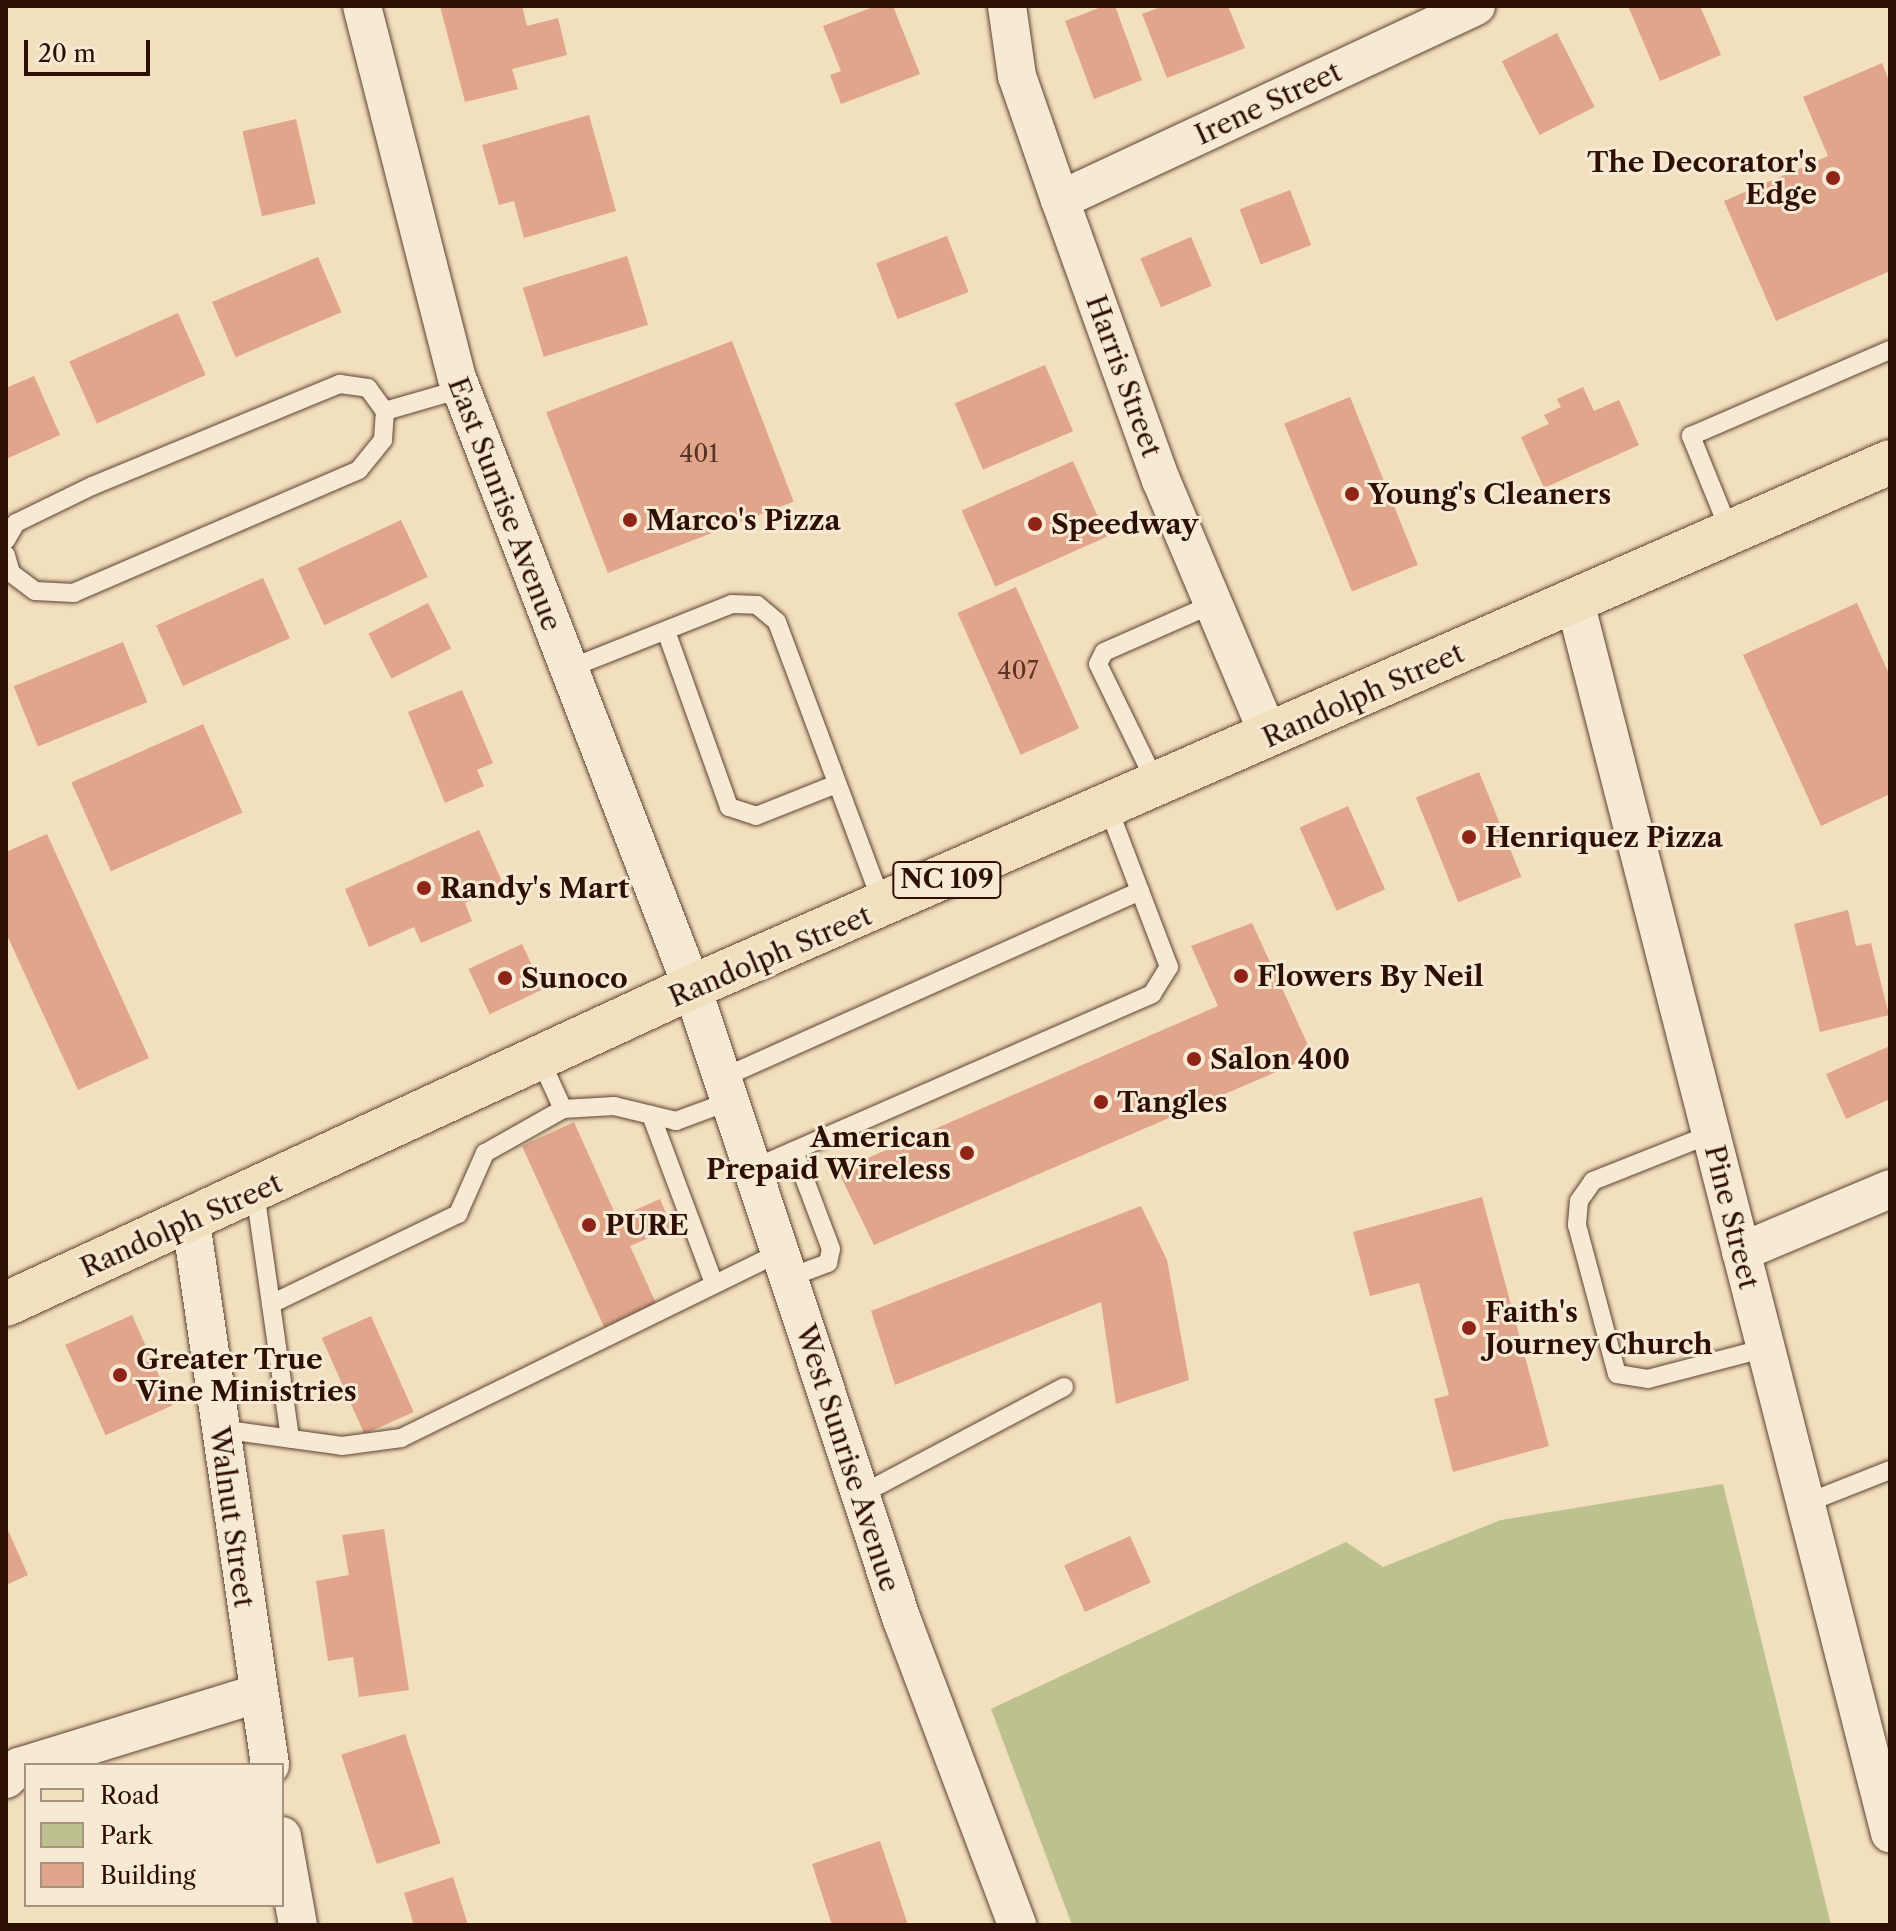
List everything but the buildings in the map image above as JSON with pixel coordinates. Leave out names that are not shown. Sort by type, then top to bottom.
[{"type":"main road","name":"Randolph Street","points":[[6,1304],[191,1222],[692,987],[884,908],[1156,783],[1890,462]]},
{"type":"street","name":"East Sunrise Avenue","points":[[362,6],[461,389],[692,987]]},
{"type":"street","name":"Harris Street","points":[[1007,6],[1017,76],[1060,200],[1213,604],[1269,736]]},
{"type":"street","name":"Irene Street","points":[[1060,200],[1476,6]]},
{"type":"street","name":"Pine Street","points":[[1575,602],[1890,1833]]},
{"type":"street","name":"West Sunrise Avenue","points":[[692,987],[860,1495],[1017,1925]]},
{"type":"street","points":[[1741,1252],[1890,1189]]},
{"type":"street","name":"Walnut Street","points":[[191,1222],[257,1694],[270,1763]]},
{"type":"street","points":[[32,1763],[257,1694]]},
{"type":"street","points":[[6,1779],[24,1765]]},
{"type":"street","points":[[284,1847],[298,1925]]},
{"type":"lane","points":[[1730,533],[1691,436],[1890,350]]},
{"type":"lane","points":[[6,540],[16,523],[92,486],[340,384],[368,388],[385,411],[383,440],[359,470],[74,593],[35,591],[11,573],[6,555]]},
{"type":"lane","points":[[385,411],[461,389]]},
{"type":"lane","points":[[568,669],[732,604],[757,605],[777,622],[884,908]]},
{"type":"lane","points":[[1156,783],[1098,664],[1104,652],[1213,604]]},
{"type":"lane","points":[[666,631],[729,807],[756,816],[837,784]]},
{"type":"lane","points":[[752,1169],[1152,994],[1169,967],[1108,807]]},
{"type":"lane","points":[[271,1304],[458,1214],[485,1153],[563,1109],[614,1106],[676,1121],[726,1090],[1140,891]]},
{"type":"lane","points":[[540,1059],[563,1109]]},
{"type":"lane","points":[[651,1115],[713,1281]]},
{"type":"lane","points":[[1711,1134],[1593,1181],[1579,1201],[1577,1225],[1617,1374],[1648,1379],[1766,1348]]},
{"type":"lane","points":[[220,1429],[342,1446],[401,1438],[713,1281],[784,1265],[828,1263],[831,1249],[794,1151]]},
{"type":"lane","points":[[255,1192],[290,1439]]},
{"type":"lane","points":[[860,1495],[1064,1387]]},
{"type":"lane","points":[[1807,1503],[1890,1470]]},
{"type":"green space","points":[[1723,1484],[1831,1925],[1072,1925],[991,1709],[1346,1542],[1383,1567],[1501,1520]]},
{"type":"place","name":"The Decorator's Edge","points":[[1833,178]]},
{"type":"place","name":"Young's Cleaners","points":[[1352,494]]},
{"type":"place","name":"Marco's Pizza","points":[[630,520]]},
{"type":"place","name":"Speedway","points":[[1035,524]]},
{"type":"place","name":"Henriquez Pizza","points":[[1469,837]]},
{"type":"place","name":"Randy's Mart","points":[[424,888]]},
{"type":"place","name":"Flowers By Neil","points":[[1241,976]]},
{"type":"place","name":"Sunoco","points":[[505,978]]},
{"type":"place","name":"Salon 400","points":[[1194,1059]]},
{"type":"place","name":"Tangles","points":[[1101,1102]]},
{"type":"place","name":"American Prepaid Wireless","points":[[967,1153]]},
{"type":"place","name":"PURE","points":[[589,1225]]},
{"type":"place","name":"Faith's Journey Church","points":[[1469,1328]]},
{"type":"place","name":"Greater True Vine Ministries","points":[[120,1375]]}]
